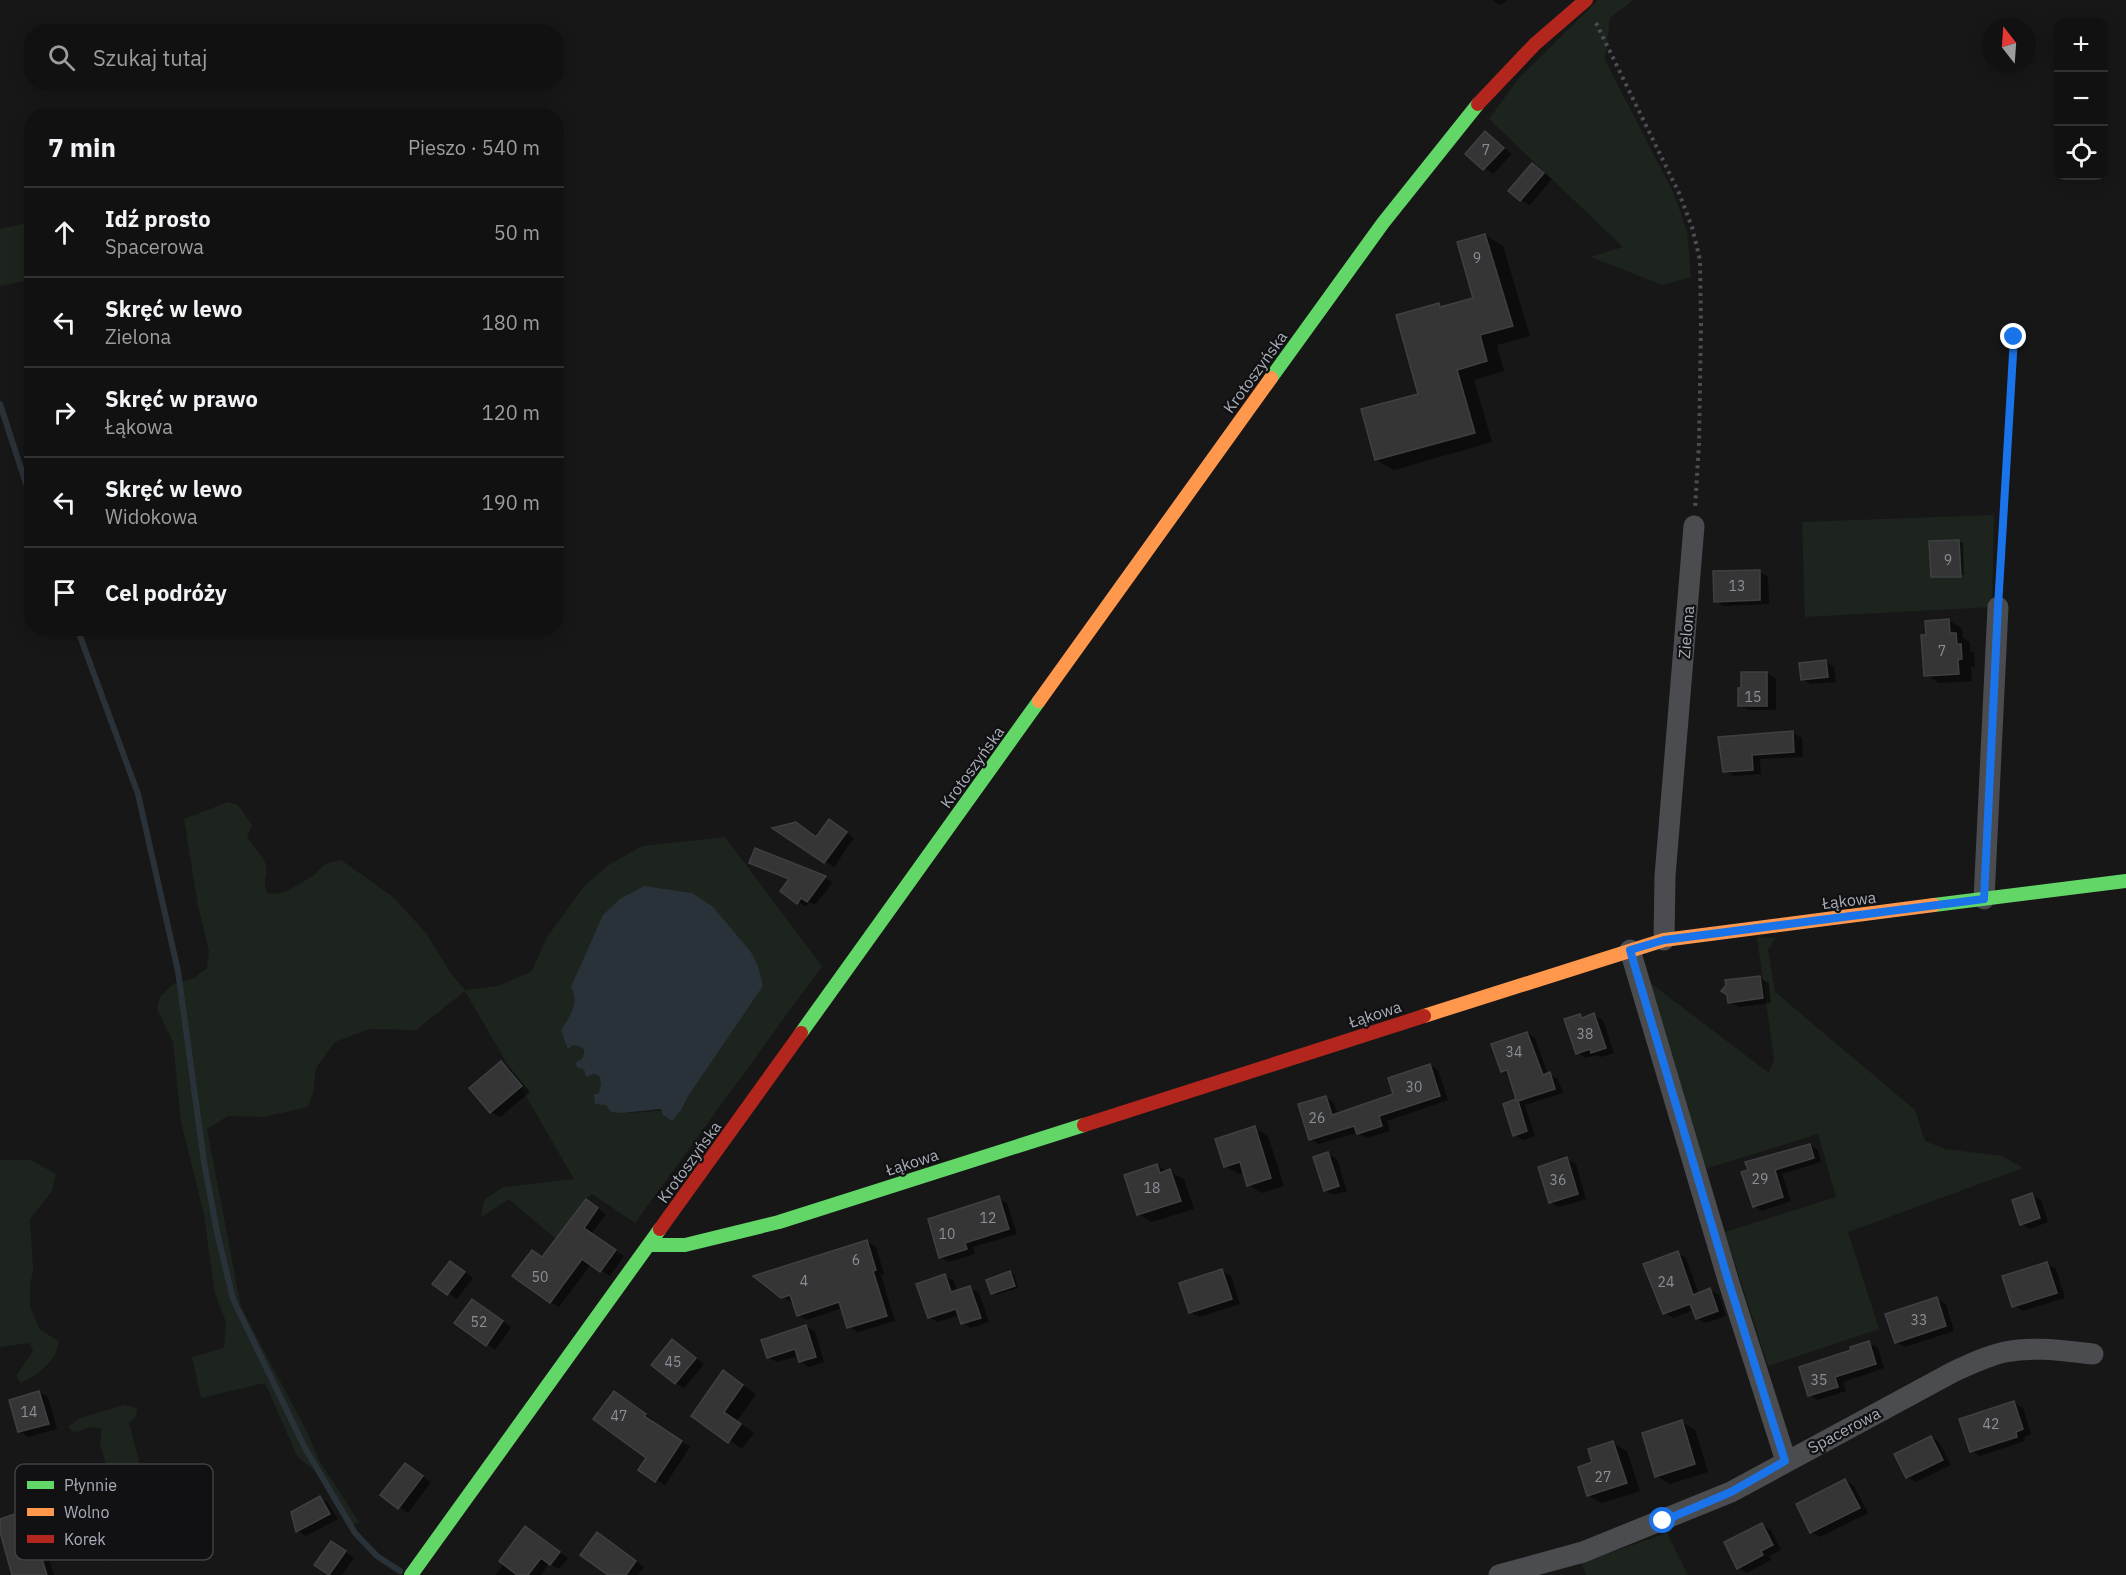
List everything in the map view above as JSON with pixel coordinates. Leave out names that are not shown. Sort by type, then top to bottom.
[{"type":"street","name":"Krotoszyńska","points":[[411,1575],[1383,223],[1479,102],[1535,44],[1585,1]]},
{"type":"street","name":"Zielona","points":[[1664,940],[1665,876],[1694,526]]},
{"type":"street","points":[[1984,899],[1998,607]]},
{"type":"street","name":"Łąkowa","points":[[649,1245],[685,1245],[779,1222],[1664,940],[2126,881]]},
{"type":"street","points":[[1630,950],[1729,1283],[1785,1461]]},
{"type":"street","name":"Spacerowa","points":[[1499,1575],[1583,1552],[1731,1492],[1953,1372],[1984,1358],[2027,1349],[2093,1354]]},
{"type":"path","points":[[1585,1],[1679,194],[1688,216],[1700,260],[1699,444],[1694,526]]},
{"type":"path","points":[[1998,607],[2014,337]]},
{"type":"shaded area","points":[[1598,0],[1633,0],[1610,18],[1605,60],[1674,194],[1687,231],[1691,277],[1663,285],[1590,257],[1623,247],[1489,119],[1518,79]]},
{"type":"shaded area","points":[[24,224],[24,281],[0,286],[0,229]]},
{"type":"shaded area","points":[[1994,515],[1992,607],[1805,617],[1802,522]]},
{"type":"shaded area","points":[[228,802],[238,805],[252,825],[247,838],[265,862],[267,870],[265,885],[268,894],[283,893],[313,876],[325,864],[341,860],[393,897],[427,934],[451,974],[465,990],[498,986],[532,971],[547,937],[585,885],[607,866],[642,846],[725,837],[822,966],[635,1223],[592,1194],[585,1199],[556,1239],[509,1199],[481,1217],[484,1200],[503,1187],[574,1179],[465,991],[416,1030],[369,1029],[335,1042],[316,1068],[313,1093],[308,1107],[264,1117],[228,1116],[207,1129],[241,1307],[308,1434],[319,1460],[359,1522],[349,1526],[317,1473],[297,1456],[265,1383],[201,1398],[192,1357],[224,1348],[226,1322],[215,1294],[204,1215],[181,1122],[173,1042],[157,1009],[160,997],[173,984],[194,978],[207,968],[209,951],[198,906],[184,819]],"holes":[[[731,930],[751,952],[763,986],[681,1110],[611,1112],[599,1093],[601,1083],[599,1076],[594,1074],[586,1076],[583,1047],[574,1045],[569,1048],[561,1030],[573,1012],[575,994]]]},
{"type":"shaded area","points":[[644,886],[692,893],[712,906],[751,952],[758,966],[763,986],[672,1121],[663,1115],[661,1109],[621,1113],[611,1112],[606,1105],[595,1104],[594,1095],[599,1093],[601,1083],[599,1076],[594,1074],[586,1077],[584,1069],[578,1068],[575,1063],[583,1058],[583,1048],[574,1045],[568,1049],[561,1030],[574,1004],[574,993],[571,987],[603,915],[620,899]]},
{"type":"shaded area","points":[[1757,937],[1776,938],[1768,950],[1775,992],[1915,1110],[1925,1141],[1945,1149],[2002,1156],[2023,1168],[1848,1232],[1879,1329],[1768,1366],[1725,1232],[1836,1197],[1818,1134],[1705,1169],[1649,982],[1769,1073],[1774,1059]]},
{"type":"shaded area","points":[[0,1160],[31,1160],[56,1174],[52,1191],[30,1219],[33,1269],[30,1307],[40,1330],[59,1341],[51,1361],[34,1376],[21,1383],[16,1376],[33,1351],[30,1343],[0,1347]]},
{"type":"shaded area","points":[[124,1405],[137,1408],[136,1416],[129,1422],[140,1464],[106,1464],[100,1444],[102,1429],[93,1427],[74,1432],[68,1427],[80,1418]]},
{"type":"shaded area","points":[[1667,1533],[1688,1575],[1586,1575],[1581,1563]]},
{"type":"building","points":[[1485,131],[1504,148],[1483,170],[1465,154]]},
{"type":"building","points":[[1532,163],[1544,173],[1520,201],[1508,191]]},
{"type":"building","points":[[1485,234],[1513,326],[1480,335],[1487,361],[1457,370],[1475,433],[1375,460],[1361,409],[1418,394],[1396,315],[1439,303],[1440,307],[1473,298],[1457,242]]},
{"type":"building","points":[[1959,540],[1961,577],[1931,577],[1929,541]]},
{"type":"building","points":[[1760,570],[1760,600],[1714,602],[1713,571]]},
{"type":"building","points":[[1949,619],[1950,633],[1956,633],[1957,644],[1961,644],[1962,659],[1958,660],[1959,674],[1924,676],[1921,635],[1926,635],[1925,621]]},
{"type":"building","points":[[1826,660],[1828,677],[1801,680],[1799,663]]},
{"type":"building","points":[[1741,672],[1767,672],[1767,706],[1738,706]]},
{"type":"building","points":[[1793,731],[1794,752],[1752,755],[1753,770],[1723,772],[1718,737]]},
{"type":"building","points":[[829,819],[847,832],[824,863],[772,828],[796,822],[816,837]]},
{"type":"building","points":[[755,848],[826,876],[807,902],[801,898],[797,904],[780,891],[789,879],[749,863]]},
{"type":"building","points":[[1760,976],[1763,998],[1728,1003],[1727,995],[1721,991],[1726,985],[1725,980]]},
{"type":"building","points":[[1594,1013],[1606,1048],[1591,1053],[1590,1049],[1576,1054],[1564,1019],[1580,1014],[1582,1018]]},
{"type":"building","points":[[1527,1032],[1543,1075],[1550,1072],[1555,1089],[1518,1101],[1527,1131],[1513,1136],[1503,1104],[1516,1099],[1507,1070],[1501,1072],[1491,1044]]},
{"type":"building","points":[[501,1061],[522,1086],[490,1113],[469,1088]]},
{"type":"building","points":[[1430,1064],[1440,1096],[1379,1116],[1382,1126],[1357,1134],[1354,1126],[1309,1140],[1298,1104],[1326,1096],[1332,1115],[1393,1094],[1388,1078]]},
{"type":"building","points":[[1255,1126],[1271,1178],[1247,1186],[1240,1162],[1224,1167],[1215,1139]]},
{"type":"building","points":[[1810,1144],[1814,1158],[1775,1170],[1783,1197],[1753,1207],[1741,1172],[1748,1170],[1745,1162]]},
{"type":"building","points":[[1328,1152],[1339,1186],[1324,1191],[1313,1157]]},
{"type":"building","points":[[1567,1157],[1578,1194],[1549,1203],[1538,1167]]},
{"type":"building","points":[[1157,1164],[1160,1173],[1170,1169],[1181,1201],[1137,1215],[1124,1175]]},
{"type":"building","points":[[2032,1193],[2040,1218],[2020,1225],[2012,1200]]},
{"type":"building","points":[[999,1196],[1009,1229],[965,1243],[967,1249],[939,1258],[928,1219]]},
{"type":"building","points":[[586,1199],[598,1208],[584,1228],[616,1250],[600,1272],[582,1259],[550,1303],[512,1276],[532,1250],[542,1257]]},
{"type":"building","points":[[867,1240],[876,1270],[873,1271],[887,1316],[847,1328],[839,1302],[797,1316],[790,1295],[781,1298],[753,1276]]},
{"type":"building","points":[[1678,1251],[1693,1295],[1710,1288],[1718,1311],[1696,1319],[1690,1304],[1663,1314],[1643,1264]]},
{"type":"building","points":[[450,1261],[465,1272],[447,1295],[432,1284]]},
{"type":"building","points":[[2047,1262],[2057,1293],[2012,1307],[2002,1276]]},
{"type":"building","points":[[1222,1269],[1232,1299],[1189,1313],[1179,1283]]},
{"type":"building","points":[[1010,1271],[1015,1286],[991,1294],[986,1280]]},
{"type":"building","points":[[945,1274],[951,1292],[970,1286],[981,1318],[961,1324],[956,1309],[928,1318],[916,1284]]},
{"type":"building","points":[[1937,1297],[1946,1326],[1895,1343],[1885,1314]]},
{"type":"building","points":[[472,1299],[503,1321],[486,1346],[454,1323]]},
{"type":"building","points":[[806,1325],[816,1357],[799,1362],[795,1349],[767,1358],[761,1340]]},
{"type":"building","points":[[672,1339],[696,1358],[675,1384],[651,1365]]},
{"type":"building","points":[[1869,1341],[1876,1364],[1835,1377],[1838,1387],[1808,1396],[1799,1367],[1851,1350],[1850,1347]]},
{"type":"building","points":[[723,1370],[743,1385],[724,1412],[741,1424],[728,1443],[691,1416]]},
{"type":"building","points":[[39,1391],[49,1424],[18,1432],[9,1400]]},
{"type":"building","points":[[614,1391],[646,1414],[644,1416],[682,1441],[655,1482],[638,1470],[646,1458],[593,1419]]},
{"type":"building","points":[[2014,1401],[2023,1429],[2016,1432],[2017,1437],[1970,1452],[1959,1419]]},
{"type":"building","points":[[1682,1420],[1695,1464],[1655,1477],[1642,1433]]},
{"type":"building","points":[[1931,1436],[1943,1460],[1906,1478],[1894,1454]]},
{"type":"building","points":[[1613,1441],[1627,1483],[1587,1496],[1578,1467],[1592,1462],[1588,1449]]},
{"type":"building","points":[[405,1463],[423,1476],[398,1509],[380,1495]]},
{"type":"building","points":[[1845,1479],[1860,1508],[1810,1533],[1796,1504]]},
{"type":"building","points":[[320,1496],[330,1514],[296,1532],[291,1512]]},
{"type":"building","points":[[15,1514],[15,1560],[42,1560],[47,1575],[12,1575],[0,1532],[0,1519]]},
{"type":"building","points":[[1762,1523],[1773,1545],[1761,1551],[1763,1555],[1737,1569],[1724,1542]]},
{"type":"building","points":[[525,1526],[560,1552],[550,1565],[541,1558],[528,1575],[517,1575],[499,1561]]},
{"type":"building","points":[[597,1532],[636,1561],[626,1575],[608,1575],[580,1555]]},
{"type":"building","points":[[331,1541],[346,1551],[329,1575],[314,1565]]},
{"type":"waterway","points":[[0,404],[24,478]]},
{"type":"waterway","points":[[80,636],[138,794],[178,971],[204,1162],[233,1299],[305,1448],[355,1533],[377,1556],[400,1571]]},
{"type":"traffic: fast","points":[[1271,378],[1383,223],[1478,104]]},
{"type":"traffic: fast","points":[[801,1033],[1039,701]]},
{"type":"traffic: fast","points":[[1934,905],[2126,881]]},
{"type":"traffic: fast","points":[[649,1245],[685,1245],[779,1222],[1084,1125]]},
{"type":"traffic: fast","points":[[411,1575],[660,1229]]},
{"type":"traffic: slow","points":[[1039,701],[1271,378]]},
{"type":"traffic: slow","points":[[1424,1016],[1664,940],[1934,905]]},
{"type":"traffic: jam","points":[[1478,104],[1535,44],[1586,0]]},
{"type":"traffic: jam","points":[[1084,1125],[1424,1016]]},
{"type":"traffic: jam","points":[[660,1229],[801,1033]]},
{"type":"route","points":[[1663,1521],[1731,1492],[1785,1461],[1729,1283],[1630,950],[1664,940],[1984,899],[2014,337]]}]
